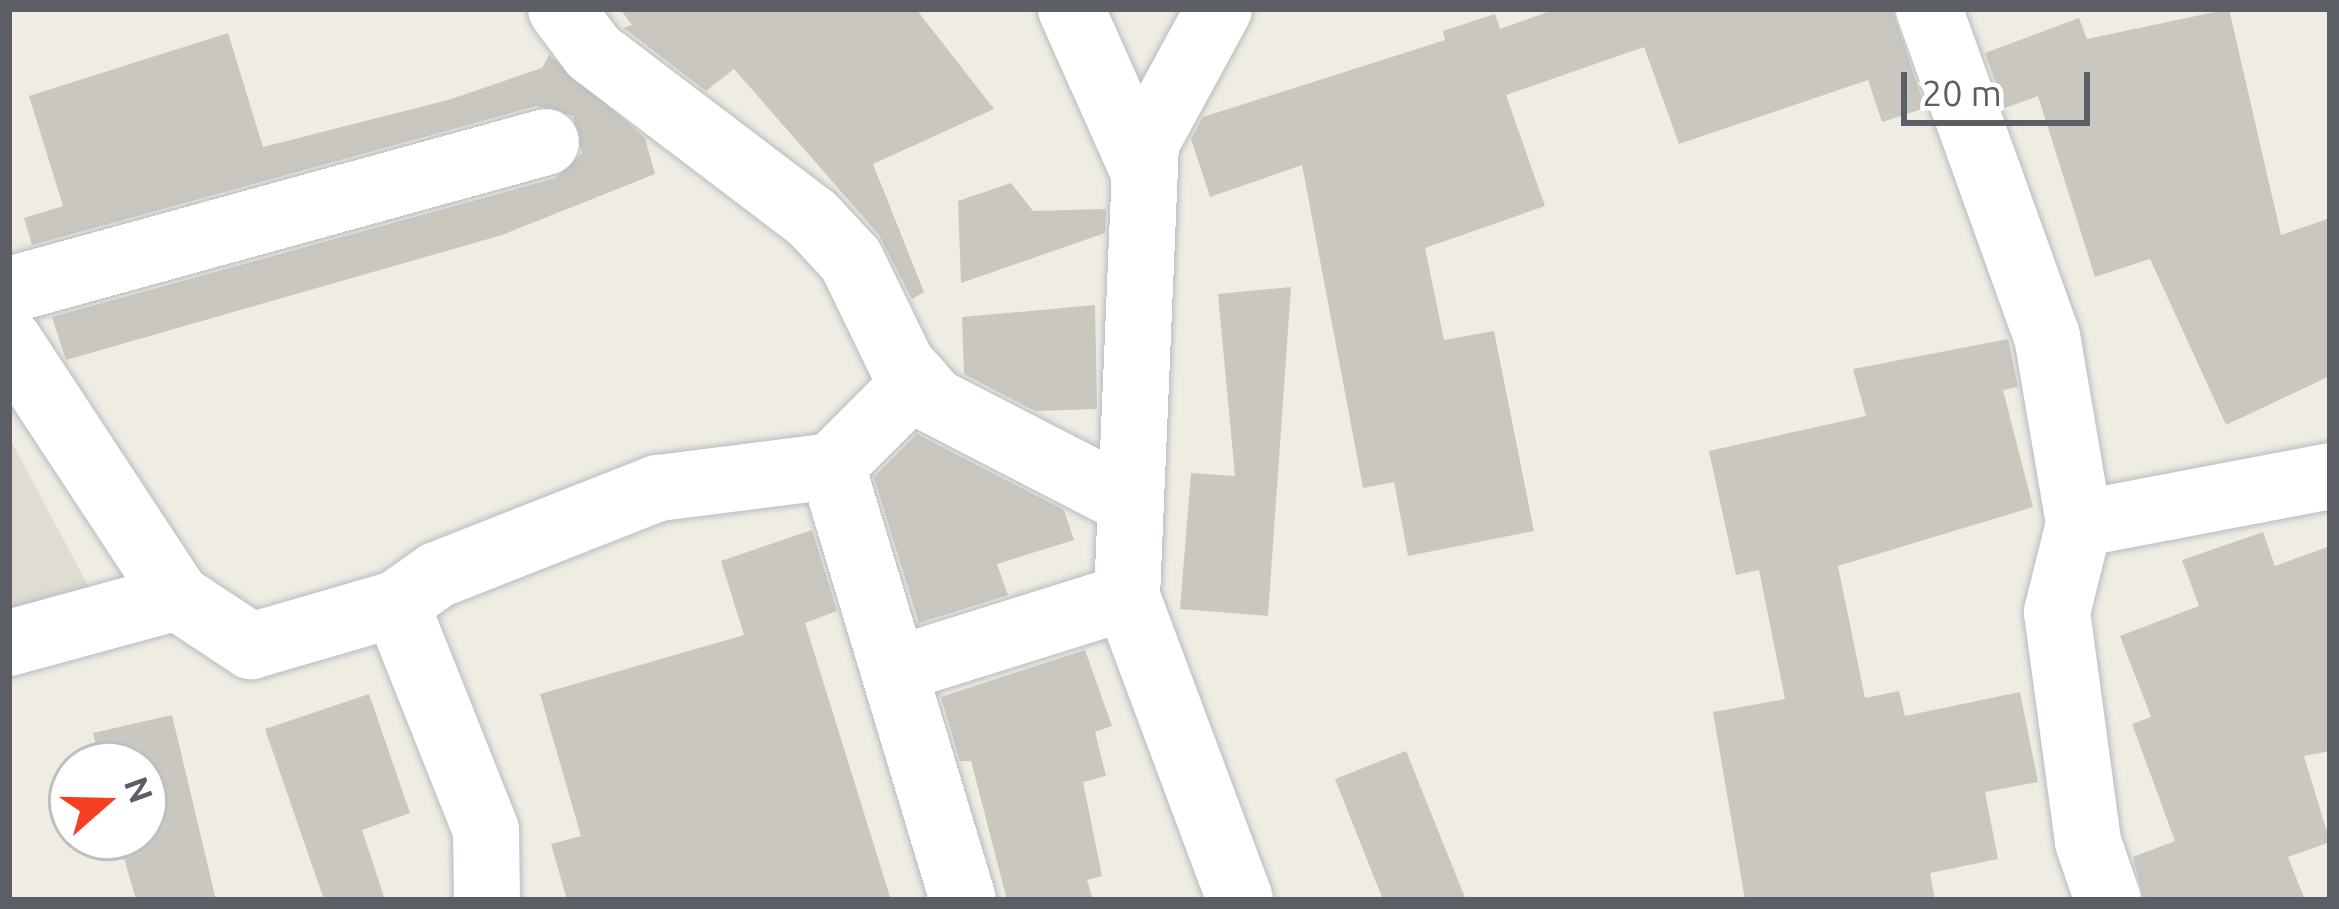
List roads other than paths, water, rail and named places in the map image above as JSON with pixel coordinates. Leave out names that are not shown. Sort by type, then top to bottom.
[{"type":"street","points":[[560,9],[593,52],[812,218],[850,260],[917,381],[934,401],[1130,502]]},
{"type":"street","points":[[1071,9],[1143,170]]},
{"type":"street","points":[[1220,9],[1170,85],[1143,170],[1127,597],[1240,900]]},
{"type":"street","points":[[1929,9],[2047,336],[2079,524],[2056,612],[2088,842],[2108,900]]},
{"type":"street","points":[[9,290],[547,142]]},
{"type":"street","points":[[9,341],[176,597],[251,646],[396,604],[437,575],[658,488],[832,466],[917,381]]},
{"type":"street","points":[[832,466],[964,900]]},
{"type":"street","points":[[2079,524],[2330,476]]},
{"type":"street","points":[[9,643],[176,597]]},
{"type":"street","points":[[894,670],[1127,597]]},
{"type":"street","points":[[396,604],[486,830],[487,900]]}]
